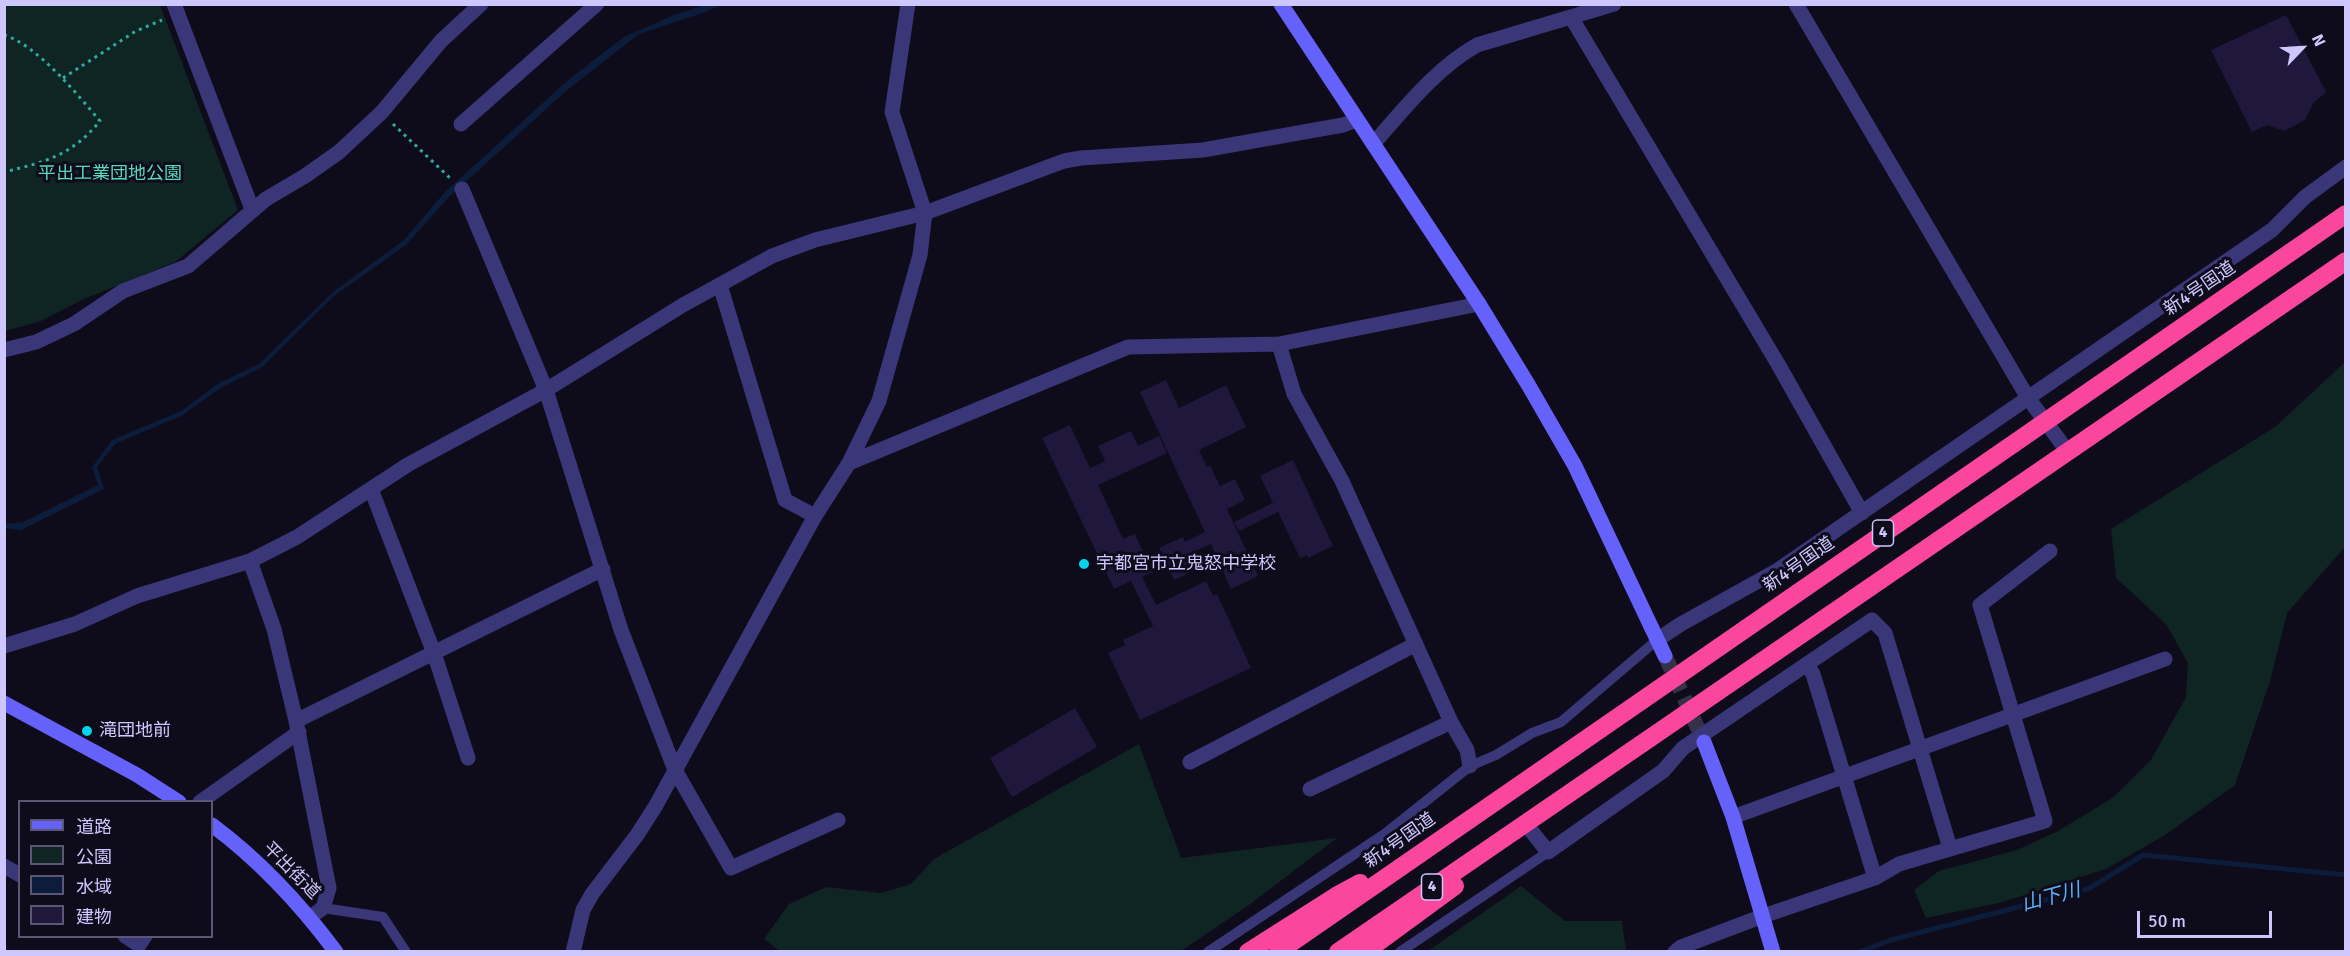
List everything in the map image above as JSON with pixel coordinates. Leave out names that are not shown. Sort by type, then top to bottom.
[{"type":"highway","name":"新4号国道","points":[[1278,951],[2346,214]]},
{"type":"highway","name":"4","points":[[1338,951],[2346,261]]},
{"type":"highway","points":[[1365,951],[1483,865],[1526,823]]},
{"type":"highway","points":[[1248,951],[1335,896],[1420,852]]},
{"type":"street","points":[[4,350],[46,337],[74,324],[123,291],[188,266],[252,209],[339,152],[381,112],[441,41],[480,4]]},
{"type":"street","points":[[461,124],[597,4]]},
{"type":"street","points":[[573,951],[583,910],[592,894],[637,835],[675,770],[815,516],[849,463],[879,400],[920,255],[925,213],[892,112],[908,4]]},
{"type":"street","points":[[1281,4],[1479,304],[1529,386],[1575,466],[1665,656]]},
{"type":"street","points":[[1796,4],[2028,398],[2068,452]]},
{"type":"street","points":[[1372,144],[1439,71],[1460,55],[1477,45],[1604,6]]},
{"type":"street","points":[[176,9],[252,209]]},
{"type":"street","points":[[1571,17],[1778,364],[1862,513]]},
{"type":"street","points":[[4,646],[75,624],[138,596],[250,561],[297,537],[409,464],[546,390],[772,256],[815,240],[925,213],[1064,161],[1203,150],[1343,125],[1357,120]]},
{"type":"street","points":[[1657,640],[1680,624],[1778,570],[1862,513],[2272,230],[2305,197],[2346,167]]},
{"type":"street","points":[[462,189],[546,390],[621,630],[675,770],[731,868],[838,820]]},
{"type":"street","points":[[720,285],[785,500],[815,516]]},
{"type":"street","points":[[849,463],[1128,347],[1280,344],[1479,304]]},
{"type":"street","points":[[1280,344],[1294,394],[1342,481],[1451,722],[1467,750],[1470,766]]},
{"type":"street","points":[[372,489],[434,653],[468,758]]},
{"type":"street","points":[[1675,951],[1763,916],[1875,878],[1899,864],[2045,821],[1980,605],[2050,551]]},
{"type":"street","points":[[250,561],[274,628],[298,726],[329,888],[323,908],[309,918]]},
{"type":"street","points":[[201,800],[298,726],[434,653],[603,569]]},
{"type":"street","points":[[1526,823],[1548,852],[1663,771],[1683,748],[1872,620],[1885,633],[1922,748],[1950,848]]},
{"type":"street","points":[[1190,762],[1416,644]]},
{"type":"street","points":[[1733,817],[2165,659]]},
{"type":"street","points":[[1807,665],[1812,674],[1875,878]]},
{"type":"street","points":[[4,703],[137,775],[177,800]]},
{"type":"street","points":[[1310,789],[1451,722]]},
{"type":"street","points":[[1704,742],[1733,817],[1773,951]]},
{"type":"street","name":"平出街道","points":[[214,831],[255,862],[309,918],[336,951]]},
{"type":"street","points":[[4,866],[18,874]]},
{"type":"street","points":[[128,938],[139,945],[144,938]]},
{"type":"lane","points":[[1208,951],[1386,833],[1470,766],[1496,755],[1532,733],[1561,722],[1657,640]]},
{"type":"lane","points":[[1400,951],[1548,852]]},
{"type":"lane","points":[[323,908],[383,917],[406,951]]},
{"type":"path","points":[[63,78],[176,9]]},
{"type":"path","points":[[4,35],[15,38],[63,78],[100,121],[88,136],[68,151],[33,165],[4,172]]},
{"type":"path","points":[[381,112],[420,152],[462,189]]},
{"type":"green space","name":"平出工業団地公園","points":[[5,4],[160,5],[238,210],[175,262],[84,299],[41,321],[5,331]]},
{"type":"green space","points":[[2345,362],[2345,547],[2287,613],[2270,681],[2235,785],[2165,835],[2106,869],[2003,902],[1926,918],[1914,890],[1939,871],[2017,850],[2058,831],[2114,797],[2151,760],[2186,697],[2188,663],[2166,624],[2116,578],[2111,529],[2275,427]]},
{"type":"green space","points":[[1139,744],[1181,858],[1337,838],[1249,905],[1181,951],[781,952],[764,939],[789,904],[826,887],[881,893],[911,884],[934,859]]},
{"type":"green space","points":[[1521,886],[1565,921],[1622,921],[1626,951],[1428,951]]},
{"type":"water","points":[[704,5],[722,5],[639,34],[566,91],[449,197],[406,245],[334,296],[262,367],[219,389],[183,415],[115,444],[97,467],[104,489],[21,530],[5,528],[5,524],[23,522],[98,485],[92,467],[112,440],[181,411],[219,383],[259,364],[333,292],[404,240],[445,192],[568,80],[624,37],[674,15]]},
{"type":"building","points":[[2286,15],[2326,92],[2314,102],[2305,120],[2284,131],[2267,125],[2252,132],[2211,50]]},
{"type":"building","points":[[1166,380],[1179,408],[1226,385],[1246,427],[1199,450],[1207,467],[1210,465],[1220,486],[1235,479],[1245,500],[1227,509],[1258,576],[1231,589],[1211,544],[1191,553],[1198,569],[1174,580],[1167,565],[1142,577],[1156,605],[1206,581],[1213,596],[1217,594],[1251,668],[1140,720],[1108,653],[1125,645],[1123,640],[1153,626],[1131,581],[1114,589],[1042,438],[1070,425],[1090,468],[1105,461],[1098,446],[1131,431],[1138,446],[1159,436],[1167,453],[1098,485],[1123,539],[1135,534],[1146,559],[1161,552],[1159,548],[1183,537],[1185,542],[1205,532],[1140,392]]},
{"type":"building","points":[[1293,460],[1333,546],[1308,558],[1307,555],[1300,558],[1278,512],[1239,531],[1234,522],[1273,503],[1260,476]]},
{"type":"building","points":[[1075,708],[1097,747],[1012,797],[990,758]]},
{"type":"waterway","name":"山下川","points":[[1859,952],[1891,940],[2088,889],[2143,855],[2346,875]]},
{"type":"tunnel","points":[[1665,656],[1704,742]]},
{"type":"place","name":"宇都宮市立鬼怒中学校","points":[[1084,564]]},
{"type":"place","name":"滝団地前","points":[[87,731]]}]
